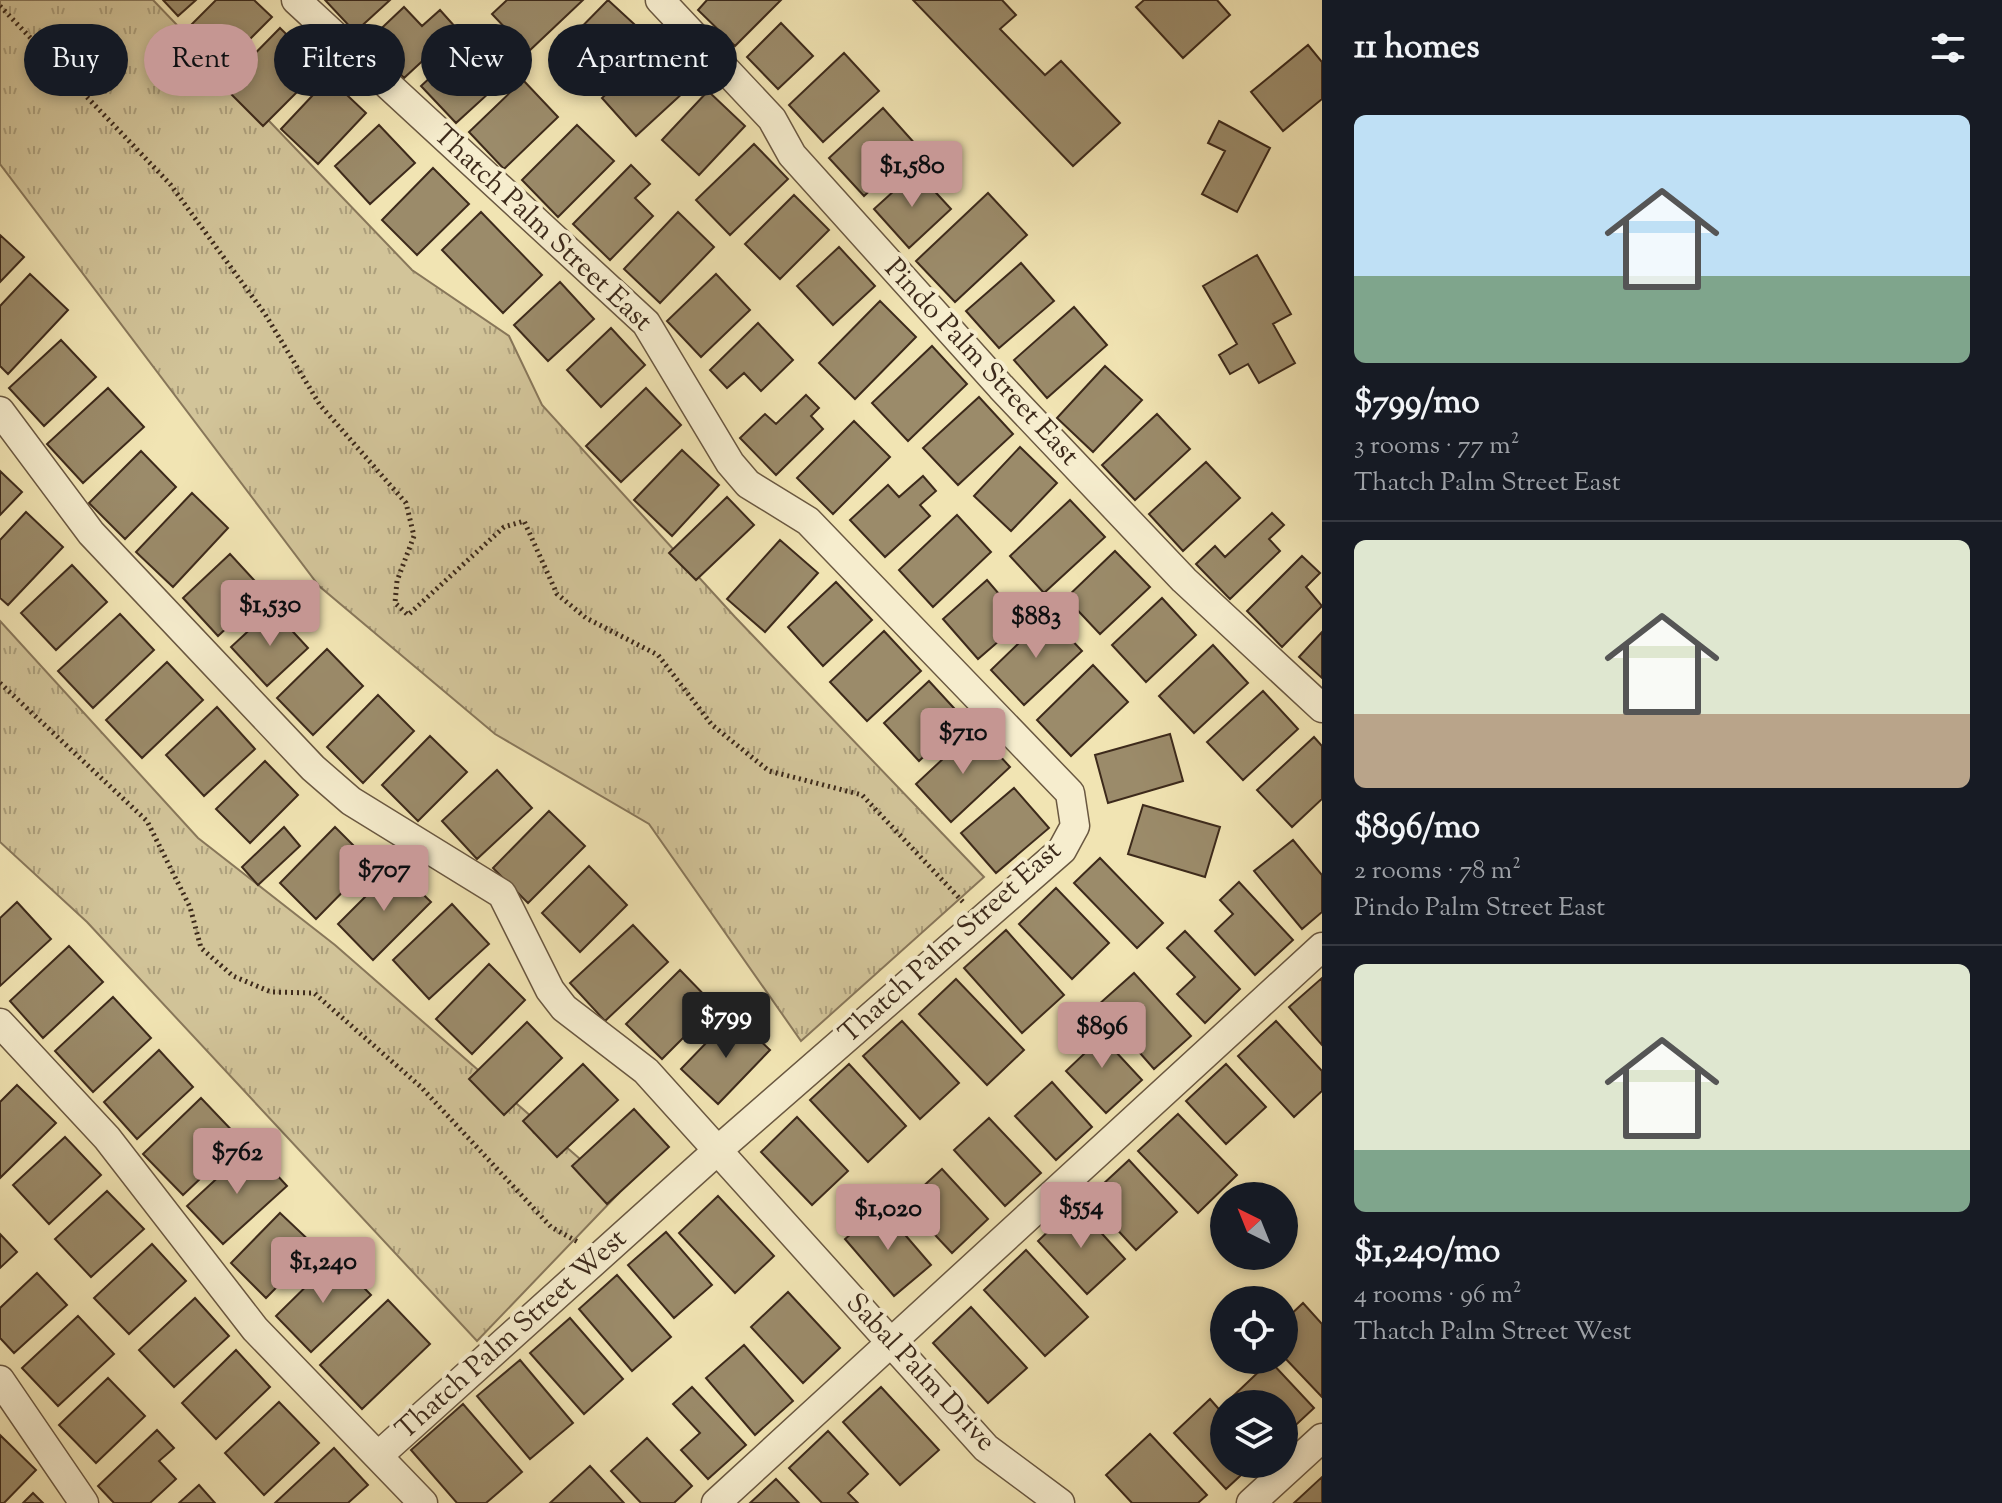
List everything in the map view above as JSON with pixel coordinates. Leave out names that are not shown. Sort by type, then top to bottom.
[{"type":"street","name":"Thatch Palm Street East","points":[[296,0],[646,323],[730,463],[748,484],[808,521],[1070,793],[1075,826],[1062,850],[718,1150]]},
{"type":"street","name":"Pindo Palm Street East","points":[[660,0],[772,119],[792,155],[1001,387],[1184,580],[1322,708]]},
{"type":"street","name":"Sabal Palm Drive","points":[[0,411],[91,533],[303,757],[351,801],[502,894],[550,990],[564,1008],[646,1071],[986,1448],[1060,1503]]},
{"type":"street","points":[[716,1503],[1322,947]]},
{"type":"street","name":"Thatch Palm Street West","points":[[0,1023],[107,1138],[255,1329],[378,1456],[718,1150]]},
{"type":"street","points":[[0,1380],[84,1503]]},
{"type":"street","points":[[1251,1503],[1322,1438]]},
{"type":"street","points":[[378,1456],[423,1503]]},
{"type":"path","points":[[0,6],[170,184],[265,314],[320,405],[406,503],[414,536],[397,581],[395,603],[408,615],[504,527],[524,521],[557,594],[586,618],[658,655],[712,725],[769,771],[862,795],[981,921]]},
{"type":"path","points":[[0,683],[147,821],[190,907],[201,948],[233,976],[271,992],[314,993],[421,1087],[551,1227],[601,1255]]},
{"type":"green space","points":[[0,0],[153,0],[176,24],[144,24],[144,96],[245,96],[412,270],[509,336],[542,405],[735,617],[984,877],[801,1041],[649,824],[495,734],[319,586],[0,164]]},
{"type":"green space","points":[[0,621],[198,838],[335,945],[619,1193],[477,1341],[87,922],[0,842]]},
{"type":"building","points":[[163,0],[196,0],[178,16]]},
{"type":"building","points":[[216,0],[254,0],[272,17],[258,31],[258,24],[192,24]]},
{"type":"building","points":[[325,0],[390,0],[364,24],[348,24]]},
{"type":"building","points":[[507,0],[583,0],[558,24],[548,24],[548,33],[532,48],[532,24],[501,24],[492,14]]},
{"type":"building","points":[[608,0],[634,24],[584,24]]},
{"type":"building","points":[[707,0],[781,0],[737,44],[737,24],[712,24],[698,10]]},
{"type":"building","points":[[913,0],[1002,0],[1016,15],[1000,29],[1045,75],[1061,61],[1120,123],[1073,166]]},
{"type":"building","points":[[1144,0],[1217,0],[1230,15],[1183,58],[1136,7]]},
{"type":"building","points":[[404,7],[421,25],[421,62],[405,77],[405,24],[386,24]]},
{"type":"building","points":[[440,10],[453,24],[424,24]]},
{"type":"building","points":[[781,23],[813,56],[778,89],[747,57]]},
{"type":"building","points":[[274,34],[274,96],[293,96],[263,126],[233,96],[258,96],[258,50]]},
{"type":"building","points":[[1308,45],[1322,62],[1322,99],[1283,131],[1251,92]]},
{"type":"building","points":[[844,53],[879,91],[823,142],[789,105]]},
{"type":"building","points":[[532,90],[558,117],[504,169],[469,132],[506,96],[532,96]]},
{"type":"building","points":[[312,96],[348,96],[366,113],[318,164],[281,129]]},
{"type":"building","points":[[430,96],[486,96],[456,123]]},
{"type":"building","points":[[604,96],[680,96],[636,136],[602,98]]},
{"type":"building","points":[[703,96],[713,96],[745,126],[699,175],[662,140]]},
{"type":"building","points":[[883,108],[917,146],[864,196],[829,158]]},
{"type":"building","points":[[1219,121],[1270,148],[1237,212],[1202,194],[1225,151],[1208,143]]},
{"type":"building","points":[[379,125],[415,163],[370,204],[335,166]]},
{"type":"building","points":[[577,125],[614,161],[558,217],[522,180]]},
{"type":"building","points":[[754,144],[788,179],[730,235],[696,200]]},
{"type":"building","points":[[631,165],[650,184],[635,198],[653,216],[610,260],[573,224]]},
{"type":"building","points":[[433,168],[469,204],[417,255],[382,220]]},
{"type":"building","points":[[916,171],[951,209],[909,248],[874,209]]},
{"type":"building","points":[[988,193],[1027,235],[955,302],[916,261]]},
{"type":"building","points":[[794,195],[829,230],[780,279],[745,244]]},
{"type":"building","points":[[481,212],[542,275],[503,313],[442,250]]},
{"type":"building","points":[[678,212],[714,247],[660,303],[624,269]]},
{"type":"building","points":[[0,235],[24,257],[0,282]]},
{"type":"building","points":[[839,247],[875,286],[833,325],[797,286]]},
{"type":"building","points":[[1257,255],[1291,314],[1273,324],[1295,363],[1259,383],[1248,364],[1230,374],[1219,355],[1237,344],[1203,286]]},
{"type":"building","points":[[1021,263],[1054,301],[999,348],[966,311]]},
{"type":"building","points":[[30,274],[68,310],[8,374],[0,366],[0,306]]},
{"type":"building","points":[[716,274],[750,310],[701,357],[667,321]]},
{"type":"building","points":[[560,282],[594,319],[548,361],[514,325]]},
{"type":"building","points":[[880,301],[916,337],[855,399],[819,363]]},
{"type":"building","points":[[1074,307],[1107,345],[1047,398],[1014,360]]},
{"type":"building","points":[[758,323],[793,360],[761,391],[744,373],[727,388],[710,370]]},
{"type":"building","points":[[611,328],[645,365],[601,407],[567,370]]},
{"type":"building","points":[[61,340],[96,377],[44,426],[9,388]]},
{"type":"building","points":[[932,346],[967,384],[908,441],[872,403]]},
{"type":"building","points":[[1105,366],[1142,400],[1093,452],[1057,418]]},
{"type":"building","points":[[108,388],[144,427],[83,483],[47,444]]},
{"type":"building","points":[[646,388],[681,425],[621,482],[586,446]]},
{"type":"building","points":[[806,395],[819,408],[811,416],[823,429],[776,475],[740,438],[765,414],[776,424]]},
{"type":"building","points":[[979,397],[1013,434],[958,485],[923,448]]},
{"type":"building","points":[[1157,414],[1190,449],[1135,500],[1102,465]]},
{"type":"building","points":[[854,421],[890,457],[833,514],[797,478]]},
{"type":"building","points":[[1020,447],[1057,483],[1011,531],[974,496]]},
{"type":"building","points":[[682,450],[719,485],[672,536],[634,500]]},
{"type":"building","points":[[141,451],[176,487],[125,539],[89,503]]},
{"type":"building","points":[[1206,462],[1240,498],[1183,551],[1149,514]]},
{"type":"building","points":[[0,471],[22,492],[0,515]]},
{"type":"building","points":[[923,476],[936,491],[920,505],[930,516],[885,557],[850,520],[888,485],[899,497]]},
{"type":"building","points":[[192,493],[228,528],[173,587],[136,552]]},
{"type":"building","points":[[727,497],[754,525],[696,580],[669,553]]},
{"type":"building","points":[[1070,500],[1105,537],[1044,593],[1010,556]]},
{"type":"building","points":[[26,512],[63,547],[8,605],[0,598],[0,540]]},
{"type":"building","points":[[1272,513],[1284,525],[1269,539],[1280,551],[1230,599],[1196,564],[1215,546],[1225,557]]},
{"type":"building","points":[[957,515],[991,552],[933,607],[899,570]]},
{"type":"building","points":[[780,540],[818,573],[765,632],[727,599]]},
{"type":"building","points":[[1115,551],[1150,587],[1100,634],[1066,598]]},
{"type":"building","points":[[230,554],[265,592],[218,636],[183,598]]},
{"type":"building","points":[[1302,556],[1320,573],[1306,587],[1322,606],[1282,647],[1247,611]]},
{"type":"building","points":[[72,565],[107,602],[56,650],[21,613]]},
{"type":"building","points":[[987,580],[1022,621],[978,659],[943,619]]},
{"type":"building","points":[[836,582],[872,620],[823,666],[788,627]]},
{"type":"building","points":[[1162,598],[1196,635],[1146,682],[1112,645]]},
{"type":"building","points":[[272,609],[308,648],[267,686],[231,647]]},
{"type":"building","points":[[120,614],[154,650],[93,708],[58,671]]},
{"type":"building","points":[[1048,615],[1082,651],[1024,705],[991,670]]},
{"type":"building","points":[[884,631],[921,671],[867,721],[830,682]]},
{"type":"building","points":[[1322,632],[1322,678],[1299,657]]},
{"type":"building","points":[[1213,645],[1248,683],[1194,733],[1159,696]]},
{"type":"building","points":[[327,649],[363,686],[313,735],[277,698]]},
{"type":"building","points":[[167,662],[203,700],[142,758],[106,720]]},
{"type":"building","points":[[1093,665],[1128,702],[1071,756],[1037,720]]},
{"type":"building","points":[[929,681],[964,719],[919,761],[884,723]]},
{"type":"building","points":[[1263,691],[1298,729],[1243,780],[1207,742]]},
{"type":"building","points":[[378,695],[414,731],[363,783],[327,747]]},
{"type":"building","points":[[217,707],[255,749],[204,796],[166,755]]},
{"type":"building","points":[[975,729],[1010,767],[951,822],[916,784]]},
{"type":"building","points":[[1170,734],[1183,781],[1108,803],[1095,755]]},
{"type":"building","points":[[430,736],[467,772],[418,821],[382,785]]},
{"type":"building","points":[[1314,737],[1322,746],[1322,799],[1292,827],[1257,790]]},
{"type":"building","points":[[265,761],[298,795],[250,843],[216,809]]},
{"type":"building","points":[[497,770],[532,808],[477,859],[442,821]]},
{"type":"building","points":[[1014,788],[1049,828],[996,873],[961,833]]},
{"type":"building","points":[[1143,805],[1220,827],[1205,877],[1128,854]]},
{"type":"building","points":[[549,811],[585,846],[528,903],[493,868]]},
{"type":"building","points":[[284,827],[300,846],[258,885],[242,867]]},
{"type":"building","points":[[335,827],[371,863],[316,919],[280,883]]},
{"type":"building","points":[[1293,840],[1322,875],[1322,912],[1302,929],[1254,871]]},
{"type":"building","points":[[1100,858],[1163,923],[1137,948],[1074,883]]},
{"type":"building","points":[[589,866],[627,905],[580,952],[542,913]]},
{"type":"building","points":[[395,867],[431,902],[373,960],[338,924]]},
{"type":"building","points":[[1239,882],[1293,940],[1255,975],[1215,931],[1233,914],[1220,900]]},
{"type":"building","points":[[1056,888],[1109,943],[1072,979],[1019,924]]},
{"type":"building","points":[[17,902],[51,939],[0,986],[0,918]]},
{"type":"building","points":[[452,904],[489,944],[429,999],[393,960]]},
{"type":"building","points":[[633,925],[668,962],[605,1021],[570,983]]},
{"type":"building","points":[[1006,930],[1064,995],[1022,1033],[964,968]]},
{"type":"building","points":[[1185,931],[1240,989],[1205,1023],[1177,994],[1195,977],[1167,948]]},
{"type":"building","points":[[69,946],[103,982],[43,1038],[10,1001]]},
{"type":"building","points":[[489,964],[525,1000],[472,1054],[436,1019]]},
{"type":"building","points":[[680,970],[715,1006],[662,1059],[626,1024]]},
{"type":"building","points":[[1134,973],[1191,1036],[1154,1069],[1098,1005]]},
{"type":"building","points":[[1322,978],[1322,1045],[1289,1007]]},
{"type":"building","points":[[956,979],[1024,1050],[987,1085],[919,1014]]},
{"type":"building","points":[[113,997],[151,1038],[93,1092],[55,1051]]},
{"type":"building","points":[[733,1015],[770,1050],[718,1104],[681,1069]]},
{"type":"building","points":[[902,1021],[959,1083],[920,1119],[863,1056]]},
{"type":"building","points":[[1276,1021],[1322,1071],[1322,1091],[1294,1117],[1238,1056]]},
{"type":"building","points":[[527,1022],[562,1058],[504,1115],[469,1079]]},
{"type":"building","points":[[1089,1023],[1142,1080],[1106,1113],[1066,1071],[1084,1054],[1071,1039]]},
{"type":"building","points":[[159,1050],[193,1087],[137,1139],[104,1102]]},
{"type":"building","points":[[583,1064],[618,1100],[557,1157],[523,1121]]},
{"type":"building","points":[[849,1064],[906,1126],[868,1162],[810,1100]]},
{"type":"building","points":[[1226,1064],[1266,1107],[1226,1144],[1186,1101]]},
{"type":"building","points":[[1052,1082],[1092,1127],[1056,1160],[1015,1116]]},
{"type":"building","points":[[17,1085],[56,1123],[0,1178],[0,1102]]},
{"type":"building","points":[[201,1098],[241,1140],[183,1195],[143,1154]]},
{"type":"building","points":[[634,1109],[669,1147],[607,1204],[572,1166]]},
{"type":"building","points":[[1178,1114],[1237,1175],[1230,1182],[1210,1182],[1210,1201],[1198,1213],[1138,1151]]},
{"type":"building","points":[[797,1117],[848,1171],[812,1205],[761,1152]]},
{"type":"building","points":[[989,1118],[1041,1173],[1005,1206],[954,1150]]},
{"type":"building","points":[[65,1137],[101,1175],[49,1224],[13,1185]]},
{"type":"building","points":[[251,1147],[287,1186],[223,1244],[187,1206]]},
{"type":"building","points":[[1129,1160],[1177,1212],[1136,1250],[1088,1198]]},
{"type":"building","points":[[942,1169],[988,1219],[952,1253],[905,1203]]},
{"type":"building","points":[[107,1191],[144,1229],[91,1277],[55,1239]]},
{"type":"building","points":[[718,1196],[774,1256],[735,1293],[679,1233]]},
{"type":"building","points":[[1076,1205],[1125,1259],[1087,1294],[1038,1241]]},
{"type":"building","points":[[882,1208],[931,1265],[894,1296],[845,1239]]},
{"type":"building","points":[[280,1213],[316,1247],[266,1298],[231,1263]]},
{"type":"building","points":[[666,1232],[712,1285],[674,1318],[628,1265]]},
{"type":"building","points":[[0,1234],[17,1252],[0,1268]]},
{"type":"building","points":[[152,1244],[186,1281],[129,1334],[94,1298]]},
{"type":"building","points":[[1026,1250],[1088,1317],[1045,1356],[984,1290]]},
{"type":"building","points":[[335,1258],[371,1295],[311,1352],[276,1316]]},
{"type":"building","points":[[37,1273],[67,1305],[14,1353],[0,1338],[0,1308]]},
{"type":"building","points":[[617,1275],[671,1337],[632,1371],[579,1309]]},
{"type":"building","points":[[788,1292],[840,1348],[803,1383],[751,1327]]},
{"type":"building","points":[[195,1298],[229,1336],[174,1387],[139,1350]]},
{"type":"building","points":[[388,1300],[430,1344],[362,1409],[320,1365]]},
{"type":"building","points":[[1303,1303],[1322,1324],[1322,1397],[1298,1372],[1298,1308]]},
{"type":"building","points":[[971,1307],[1027,1368],[988,1403],[933,1343]]},
{"type":"building","points":[[78,1316],[114,1354],[58,1406],[22,1368]]},
{"type":"building","points":[[570,1318],[623,1379],[584,1414],[530,1353]]},
{"type":"building","points":[[744,1345],[793,1401],[755,1435],[706,1378]]},
{"type":"building","points":[[236,1350],[270,1387],[216,1439],[182,1403]]},
{"type":"building","points":[[520,1360],[573,1423],[530,1459],[477,1396]]},
{"type":"building","points":[[1256,1374],[1282,1374],[1297,1390],[1239,1390]]},
{"type":"building","points":[[108,1378],[145,1416],[96,1463],[59,1425]]},
{"type":"building","points":[[692,1387],[746,1445],[708,1479],[681,1450],[700,1433],[673,1404]]},
{"type":"building","points":[[881,1387],[939,1450],[900,1485],[843,1422]]},
{"type":"building","points":[[1298,1391],[1314,1408],[1298,1423]]},
{"type":"building","points":[[1210,1399],[1210,1472],[1174,1433]]},
{"type":"building","points":[[279,1402],[319,1443],[264,1495],[225,1453]]},
{"type":"building","points":[[463,1404],[522,1472],[486,1503],[457,1503],[411,1450]]},
{"type":"building","points":[[157,1430],[174,1448],[159,1461],[176,1479],[150,1503],[114,1503],[98,1486]]},
{"type":"building","points":[[828,1431],[868,1474],[848,1493],[858,1503],[822,1503],[789,1468]]},
{"type":"building","points":[[1150,1434],[1207,1495],[1198,1503],[1132,1503],[1106,1475]]},
{"type":"building","points":[[0,1435],[36,1470],[4,1503],[0,1503]]},
{"type":"building","points":[[647,1438],[692,1486],[674,1503],[641,1503],[611,1471]]},
{"type":"building","points":[[334,1448],[368,1485],[348,1503],[275,1503]]},
{"type":"building","points":[[590,1466],[624,1503],[550,1503]]},
{"type":"building","points":[[1322,1477],[1322,1503],[1294,1503]]},
{"type":"building","points":[[1216,1478],[1238,1478],[1226,1489]]},
{"type":"building","points":[[776,1479],[799,1503],[750,1503]]},
{"type":"building","points":[[199,1485],[215,1503],[179,1503]]},
{"type":"building","points":[[33,1493],[43,1503],[23,1503]]}]
